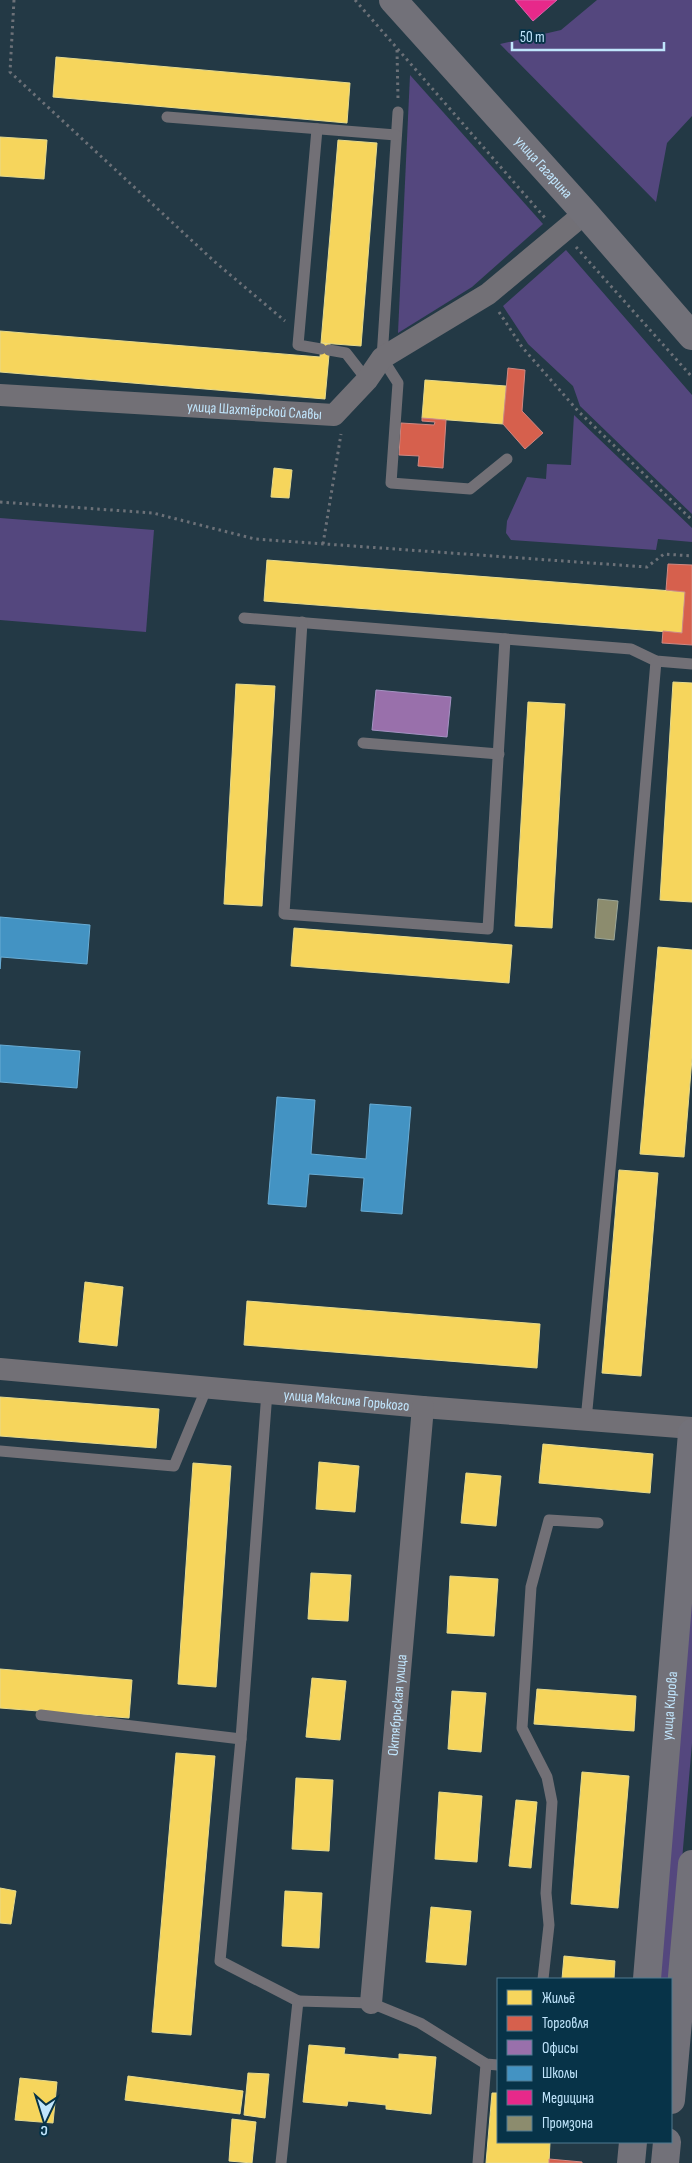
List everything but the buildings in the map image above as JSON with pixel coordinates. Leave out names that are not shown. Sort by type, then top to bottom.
[{"type":"main road","name":"улица Гагарина","points":[[393,0],[585,213],[692,336]]},
{"type":"main road","name":"улица Кирова","points":[[647,1978],[692,1433]]},
{"type":"main road","points":[[672,2089],[692,1864]]},
{"type":"main road","points":[[631,2163],[633,2143]]},
{"type":"main road","points":[[665,2163],[667,2143]]},
{"type":"street","name":"улица Шахтёрской Славы","points":[[0,395],[334,415],[367,380],[382,358],[488,294],[585,213]]},
{"type":"street","name":"улица Максима Горького","points":[[0,1369],[422,1407],[692,1428]]},
{"type":"street","name":"Октябрьская улица","points":[[371,2003],[422,1407]]},
{"type":"lane","points":[[398,112],[382,358],[398,383],[392,484],[470,489],[507,459]]},
{"type":"lane","points":[[167,117],[396,135]]},
{"type":"lane","points":[[317,129],[298,345],[346,353],[367,380]]},
{"type":"lane","points":[[244,618],[631,649],[656,662],[692,664]]},
{"type":"lane","points":[[302,622],[284,914],[488,929],[505,639]]},
{"type":"lane","points":[[586,1420],[634,919],[656,662]]},
{"type":"lane","points":[[362,743],[499,754]]},
{"type":"lane","points":[[0,1451],[174,1466],[207,1387]]},
{"type":"lane","points":[[267,1392],[241,1739],[220,1961],[298,2001],[371,2003],[420,2023],[486,2064],[497,2065]]},
{"type":"lane","points":[[543,1978],[549,1925],[546,1894],[552,1802],[547,1777],[522,1728],[531,1587],[549,1520],[598,1523]]},
{"type":"lane","points":[[41,1715],[241,1739]]},
{"type":"lane","points":[[281,2163],[298,2001]]},
{"type":"lane","points":[[478,2163],[486,2064]]},
{"type":"path","points":[[14,0],[10,72],[215,262],[299,332]]},
{"type":"path","points":[[355,0],[559,235],[576,247],[692,377]]},
{"type":"path","points":[[397,49],[398,112]]},
{"type":"path","points":[[488,294],[522,347],[578,411],[692,520]]},
{"type":"path","points":[[323,544],[343,425],[334,415]]},
{"type":"path","points":[[0,502],[153,513],[255,538],[323,544],[647,567],[664,554],[692,556]]},
{"type":"shaded area","points":[[597,0],[692,0],[692,116],[667,143],[656,202],[500,44],[561,30]]},
{"type":"shaded area","points":[[410,75],[543,224],[472,287],[398,333]]},
{"type":"shaded area","points":[[566,250],[692,395],[692,514],[580,406],[573,386],[528,344],[503,306]]},
{"type":"shaded area","points":[[574,415],[692,528],[692,542],[658,539],[656,550],[511,540],[506,533],[507,521],[527,477],[546,479],[547,464],[571,465]]},
{"type":"shaded area","points":[[0,518],[154,530],[146,632],[0,620]]},
{"type":"shaded area","points":[[692,1561],[692,1743],[672,1978],[656,1978]]}]
